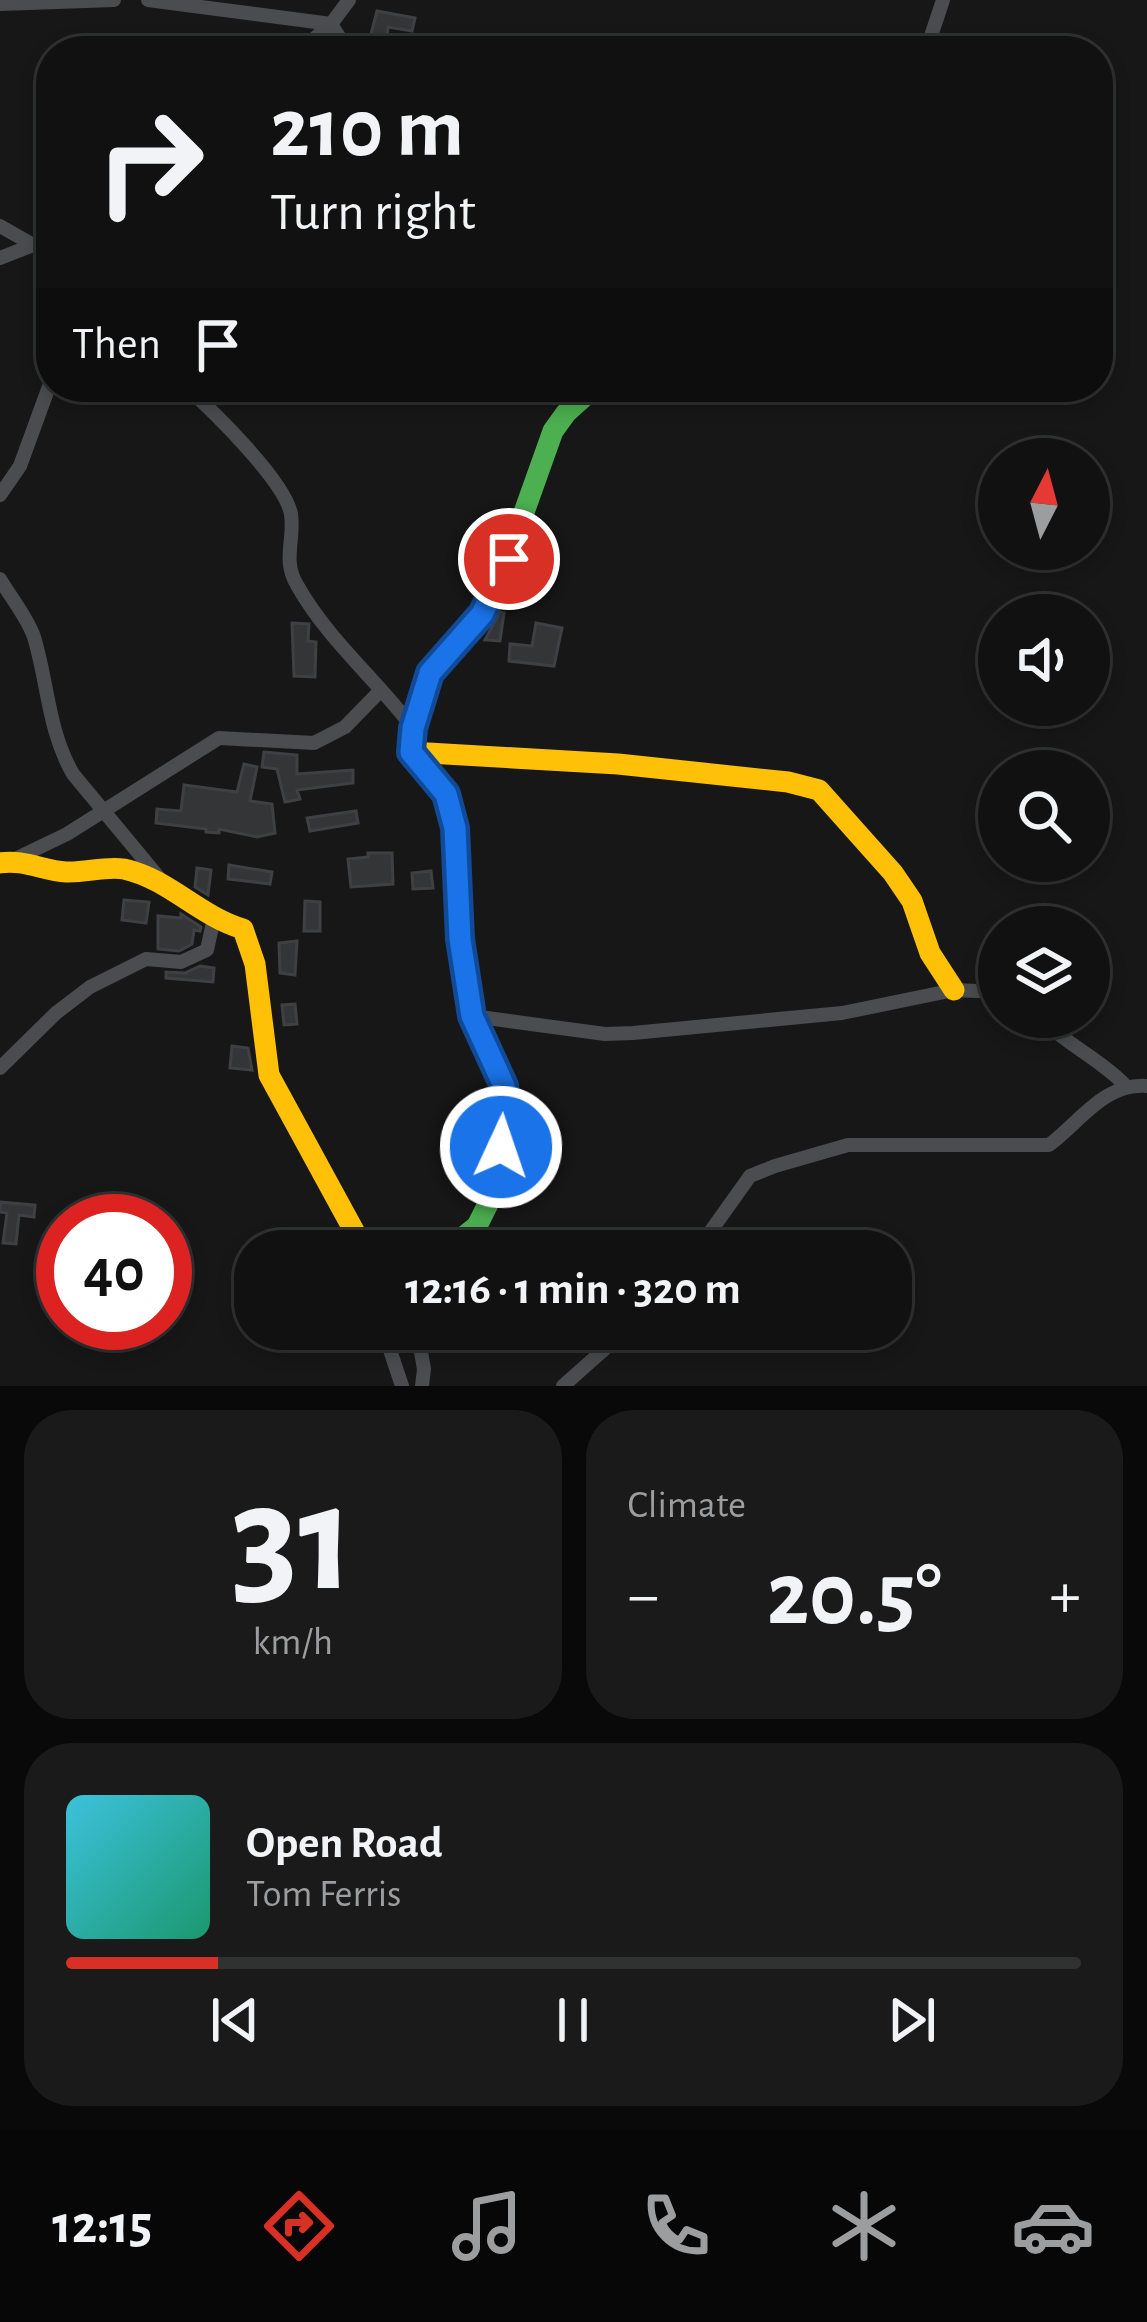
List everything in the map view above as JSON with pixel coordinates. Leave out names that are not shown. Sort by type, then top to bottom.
[{"type":"street","points":[[0,4],[114,0]]},
{"type":"street","points":[[148,0],[331,24]]},
{"type":"street","points":[[317,36],[349,0]]},
{"type":"street","points":[[931,36],[943,0]]},
{"type":"street","points":[[331,24],[339,36]]},
{"type":"street","points":[[0,226],[36,246]]},
{"type":"street","points":[[0,258],[36,243]]},
{"type":"street","points":[[0,495],[20,466],[43,402]]},
{"type":"street","points":[[203,402],[281,491],[292,520],[287,565],[296,584],[338,645],[413,728]]},
{"type":"street","points":[[472,1230],[491,1198],[506,1107],[504,1086],[472,1016],[460,939],[455,828],[446,794],[411,752],[413,728],[430,673],[482,614],[497,588],[554,431],[578,402]]},
{"type":"street","points":[[0,579],[32,632],[62,755],[73,775],[163,883]]},
{"type":"street","points":[[6,862],[68,834],[219,738],[314,743],[345,727],[381,690]]},
{"type":"street","points":[[411,752],[618,764],[788,782],[819,790],[912,901],[930,953],[954,990]]},
{"type":"street","points":[[6,862],[66,872],[119,868],[163,883],[214,918],[243,929],[253,948],[261,1049],[269,1075],[354,1230]]},
{"type":"street","points":[[0,1068],[90,987],[146,959],[181,962],[206,950],[214,918]]},
{"type":"street","points":[[472,1016],[633,1034],[842,1012],[954,990],[978,991]]},
{"type":"street","points":[[1059,1038],[1125,1084],[1147,1086]]},
{"type":"street","points":[[712,1230],[750,1176],[775,1166],[848,1145],[1049,1145],[1125,1084]]},
{"type":"street","points":[[389,1350],[401,1386]]},
{"type":"street","points":[[421,1350],[422,1386]]},
{"type":"street","points":[[563,1386],[603,1350]]},
{"type":"building","points":[[377,11],[415,18],[412,31],[388,27],[387,36],[370,36]]},
{"type":"building","points":[[500,612],[504,613],[500,641],[485,640]]},
{"type":"building","points":[[292,623],[309,624],[308,641],[316,642],[315,677],[294,676]]},
{"type":"building","points":[[536,623],[562,628],[554,666],[509,661],[510,644],[532,646]]},
{"type":"building","points":[[264,752],[297,755],[297,774],[353,770],[353,783],[297,790],[300,799],[285,802],[277,769],[262,767]]},
{"type":"building","points":[[244,764],[257,767],[250,801],[272,804],[275,833],[257,837],[156,823],[157,809],[181,811],[184,785],[237,792]]},
{"type":"building","points":[[356,811],[358,823],[310,831],[307,818]]},
{"type":"building","points":[[368,853],[392,853],[393,884],[351,887],[348,859],[368,857]]},
{"type":"building","points":[[229,865],[272,872],[270,884],[228,879]]},
{"type":"building","points":[[197,868],[211,870],[208,895],[195,887]]},
{"type":"building","points":[[431,871],[433,888],[413,889],[412,873]]},
{"type":"building","points":[[124,900],[149,902],[146,923],[122,920]]},
{"type":"building","points":[[305,901],[320,902],[320,931],[304,931]]},
{"type":"building","points":[[181,914],[201,927],[194,930],[192,944],[179,951],[158,949],[158,916],[181,918]]},
{"type":"building","points":[[297,941],[295,975],[280,973],[279,943]]},
{"type":"building","points":[[200,966],[214,968],[213,982],[166,978],[166,972],[185,973]]},
{"type":"building","points":[[295,1004],[297,1024],[284,1025],[282,1005]]},
{"type":"building","points":[[232,1046],[248,1048],[252,1070],[230,1068]]},
{"type":"building","points":[[0,1202],[35,1205],[34,1217],[19,1215],[16,1244],[3,1243],[7,1213],[0,1212]]},
{"type":"traffic: fast","points":[[472,1230],[491,1198],[507,1107],[504,1086],[472,1016],[460,939],[455,828],[446,794],[411,752],[413,728],[430,673],[482,614],[497,588],[553,431],[578,402]]},
{"type":"traffic: slow","points":[[411,752],[618,764],[788,782],[819,790],[912,901],[930,953],[954,990]]},
{"type":"traffic: slow","points":[[0,863],[66,872],[124,869],[243,929],[255,964],[269,1075],[354,1230]]},
{"type":"route","points":[[501,1147],[504,1086],[472,1016],[460,939],[455,828],[446,794],[411,752],[413,728],[430,673],[482,614],[509,559]]}]
